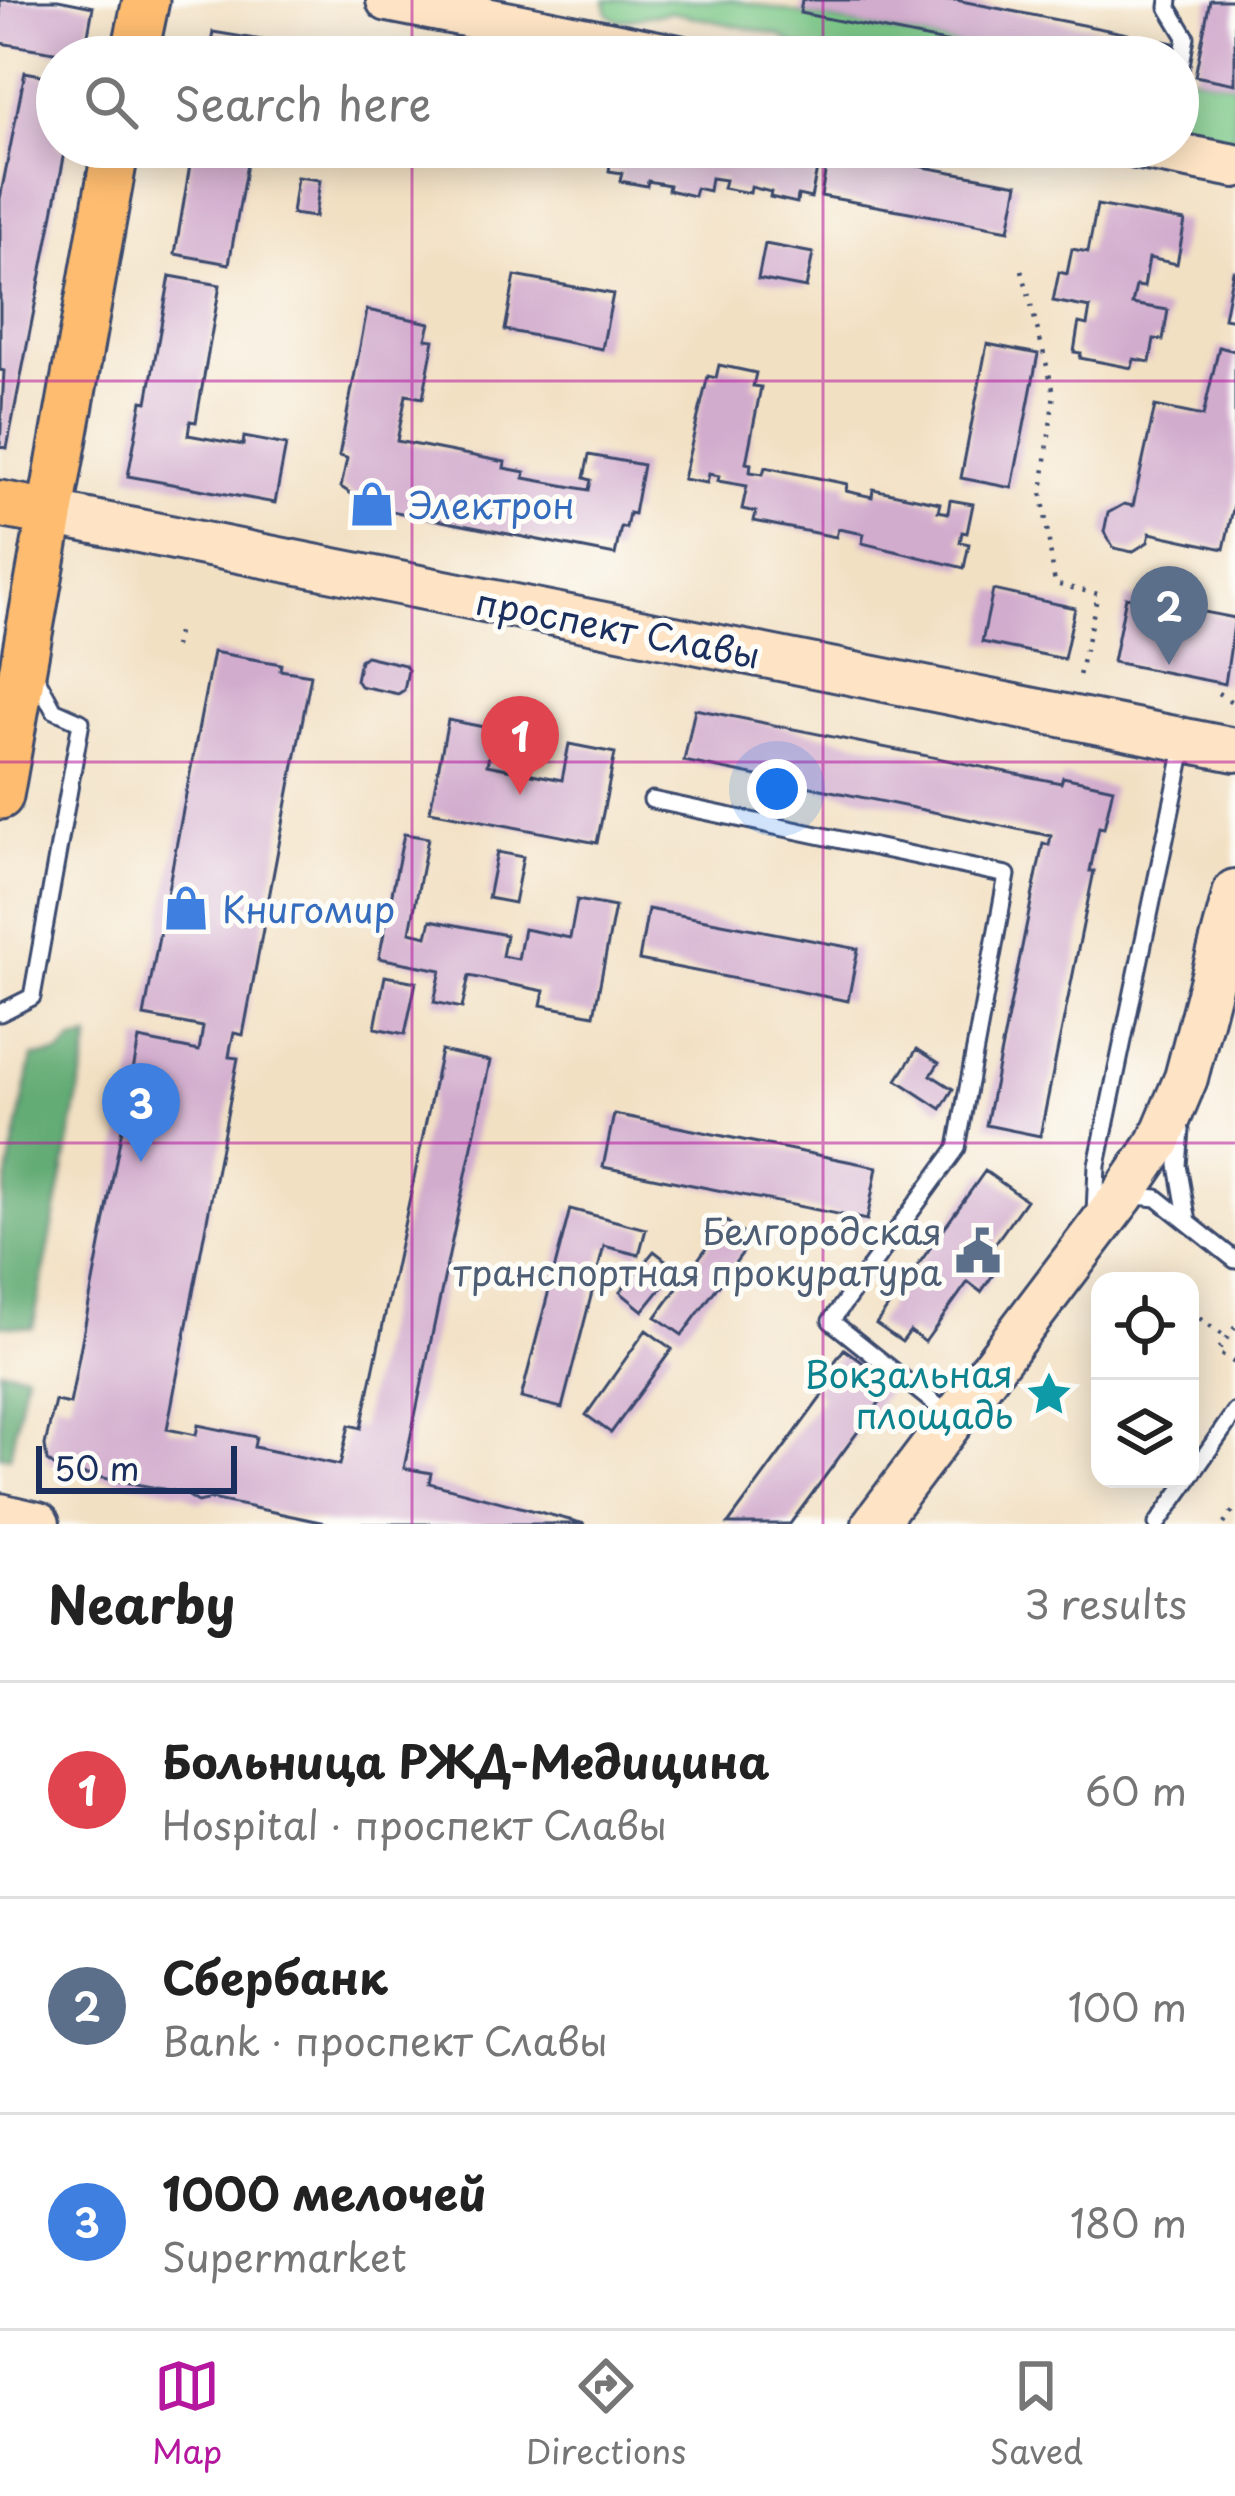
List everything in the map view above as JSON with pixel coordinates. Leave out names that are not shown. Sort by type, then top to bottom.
[{"type":"main road","points":[[138,36],[146,0]]},
{"type":"main road","points":[[388,0],[572,36]]},
{"type":"main road","points":[[1199,158],[1235,166]]},
{"type":"main road","points":[[0,796],[112,168]]},
{"type":"main road","name":"проспект Славы","points":[[0,504],[1235,750]]},
{"type":"main road","points":[[874,1524],[1124,1195],[1159,1142],[1186,1078],[1235,891]]},
{"type":"main road","points":[[0,1516],[38,1524]]},
{"type":"lane","points":[[1169,0],[1168,7],[1185,36]]},
{"type":"lane","points":[[0,1012],[32,997],[81,722],[54,710],[25,653]]},
{"type":"lane","points":[[1094,1234],[1097,1165],[1186,740]]},
{"type":"lane","points":[[652,800],[1007,875],[957,1148],[831,1321],[954,1419]]},
{"type":"lane","points":[[1186,1078],[1178,1165],[1188,1222]]},
{"type":"lane","points":[[1124,1195],[1157,1198],[1235,1260]]},
{"type":"lane","points":[[1199,1464],[1235,1412]]},
{"type":"lane","points":[[1157,1524],[1182,1488]]},
{"type":"path","points":[[1022,269],[1054,393],[1042,493],[1055,584],[1099,594],[1079,676]]},
{"type":"path","points":[[174,647],[177,632]]},
{"type":"path","points":[[1218,693],[1235,704]]},
{"type":"path","points":[[1199,1318],[1227,1339]]},
{"type":"path","points":[[1235,1327],[1217,1352],[1235,1363]]},
{"type":"path","points":[[1224,1524],[1235,1508]]},
{"type":"green space","points":[[605,0],[732,0],[915,36],[780,36],[671,12],[619,21],[608,14]]},
{"type":"green space","points":[[1199,77],[1235,84],[1235,144],[1199,137]]},
{"type":"green space","points":[[90,1038],[33,1328],[0,1325],[0,1216],[32,1057],[59,1054],[73,1041]]},
{"type":"green space","points":[[0,1369],[26,1373],[10,1457],[0,1455]]},
{"type":"building","points":[[0,0],[58,0],[93,7],[88,36],[36,36],[36,49],[0,43]]},
{"type":"building","points":[[802,0],[956,0],[1138,36],[916,36],[800,13]]},
{"type":"building","points":[[1210,0],[1235,0],[1235,84],[1199,77]]},
{"type":"building","points":[[25,72],[36,74],[36,168],[62,168],[7,448],[0,447],[4,371],[0,370],[0,199]]},
{"type":"building","points":[[189,168],[246,168],[229,264],[175,254]]},
{"type":"building","points":[[817,168],[811,198],[798,195],[797,203],[751,187],[750,193],[723,188],[725,180],[711,178],[709,191],[696,188],[694,196],[668,190],[669,185],[620,181],[622,173],[609,171]]},
{"type":"building","points":[[826,168],[929,168],[1018,184],[1009,230],[821,196]]},
{"type":"building","points":[[297,177],[320,180],[315,217],[292,214]]},
{"type":"building","points":[[1097,205],[1185,221],[1177,264],[1149,258],[1144,287],[1136,286],[1132,304],[1168,310],[1163,340],[1154,339],[1150,362],[1134,359],[1132,368],[1080,358],[1081,353],[1074,352],[1078,327],[1079,323],[1087,325],[1090,308],[1053,301],[1059,272],[1067,274],[1072,249],[1088,252]]},
{"type":"building","points":[[765,244],[813,253],[806,288],[758,279]]},
{"type":"building","points":[[1235,271],[1235,320],[1224,318]]},
{"type":"building","points":[[170,276],[220,285],[196,422],[190,421],[188,435],[243,445],[244,437],[286,445],[275,503],[128,476]]},
{"type":"building","points":[[515,276],[613,294],[602,349],[505,330]]},
{"type":"building","points":[[367,310],[430,323],[426,339],[434,340],[423,398],[406,395],[397,441],[505,462],[504,468],[525,472],[524,478],[589,490],[591,480],[584,478],[589,455],[643,465],[634,514],[629,513],[626,528],[621,527],[615,555],[371,507],[341,487],[347,458],[339,456]]},
{"type":"building","points":[[987,344],[1038,354],[1012,488],[961,478]]},
{"type":"building","points":[[1219,347],[1235,351],[1235,500],[1224,549],[1150,533],[1148,542],[1132,552],[1114,548],[1104,532],[1108,513],[1124,504],[1133,506],[1155,406],[1203,416]]},
{"type":"building","points":[[719,365],[756,373],[753,386],[761,387],[746,463],[751,464],[750,472],[763,474],[765,467],[847,484],[846,491],[872,497],[873,489],[940,503],[938,511],[948,513],[950,500],[973,504],[967,533],[962,532],[960,542],[969,544],[964,568],[862,543],[864,534],[838,529],[836,537],[754,521],[756,512],[742,509],[747,486],[718,481],[719,476],[709,474],[707,483],[683,479],[708,376],[716,378]]},
{"type":"building","points":[[993,590],[1075,608],[1064,659],[982,642]]},
{"type":"building","points":[[1126,597],[1235,618],[1225,684],[1113,662]]},
{"type":"building","points":[[213,652],[281,664],[280,670],[311,675],[243,1035],[234,1033],[231,1045],[229,1057],[238,1058],[167,1429],[196,1435],[198,1425],[256,1437],[254,1447],[340,1465],[349,1425],[361,1428],[441,1051],[490,1061],[404,1468],[431,1473],[429,1483],[585,1524],[330,1524],[212,1499],[198,1502],[184,1493],[60,1470],[47,1461],[45,1445],[55,1401],[70,1404],[139,1039],[199,1051],[203,1027],[144,1016]]},
{"type":"building","points":[[366,656],[405,665],[404,690],[398,694],[360,686],[356,680],[360,660]]},
{"type":"building","points":[[695,709],[1061,783],[1063,777],[1113,788],[1104,828],[1099,827],[1040,1136],[986,1125],[1043,843],[1049,845],[1051,836],[684,761]]},
{"type":"building","points":[[448,720],[494,729],[487,765],[562,780],[569,744],[615,753],[597,843],[430,811]]},
{"type":"building","points":[[404,834],[428,838],[410,932],[427,936],[431,920],[506,935],[502,956],[518,959],[524,929],[570,938],[577,900],[615,907],[594,1015],[541,1005],[544,991],[469,976],[462,1008],[434,1002],[441,970],[379,958]]},
{"type":"building","points":[[497,852],[523,857],[514,903],[488,898]]},
{"type":"building","points":[[648,909],[858,949],[848,1001],[639,960]]},
{"type":"building","points":[[385,976],[416,982],[405,1034],[375,1028]]},
{"type":"building","points":[[917,1049],[939,1063],[931,1075],[953,1089],[941,1109],[897,1080]]},
{"type":"building","points":[[614,1114],[877,1167],[867,1220],[603,1167]]},
{"type":"building","points":[[985,1171],[1026,1200],[984,1259],[997,1269],[981,1292],[968,1282],[925,1342],[910,1331],[902,1342],[876,1324]]},
{"type":"building","points":[[570,1209],[646,1229],[639,1255],[604,1246],[562,1408],[521,1398]]},
{"type":"building","points":[[726,1221],[752,1240],[682,1335],[656,1317]]},
{"type":"building","points":[[654,1251],[677,1269],[643,1311],[620,1292]]},
{"type":"building","points":[[646,1330],[672,1349],[611,1433],[586,1415]]},
{"type":"building","points":[[844,1349],[893,1384],[790,1524],[728,1524],[822,1396],[814,1390]]},
{"type":"place","name":"Электрон","points":[[372,504]]},
{"type":"place","name":"Сбербанк","points":[[1169,665]]},
{"type":"place","name":"Больница РЖД-Медицина","points":[[520,795]]},
{"type":"place","name":"Книгомир","points":[[186,908]]},
{"type":"place","name":"1000 мелочей","points":[[141,1162]]},
{"type":"place","name":"Белгородская транспортная прокуратура","points":[[978,1251]]},
{"type":"place","name":"Вокзальная площадь","points":[[1049,1394]]}]
